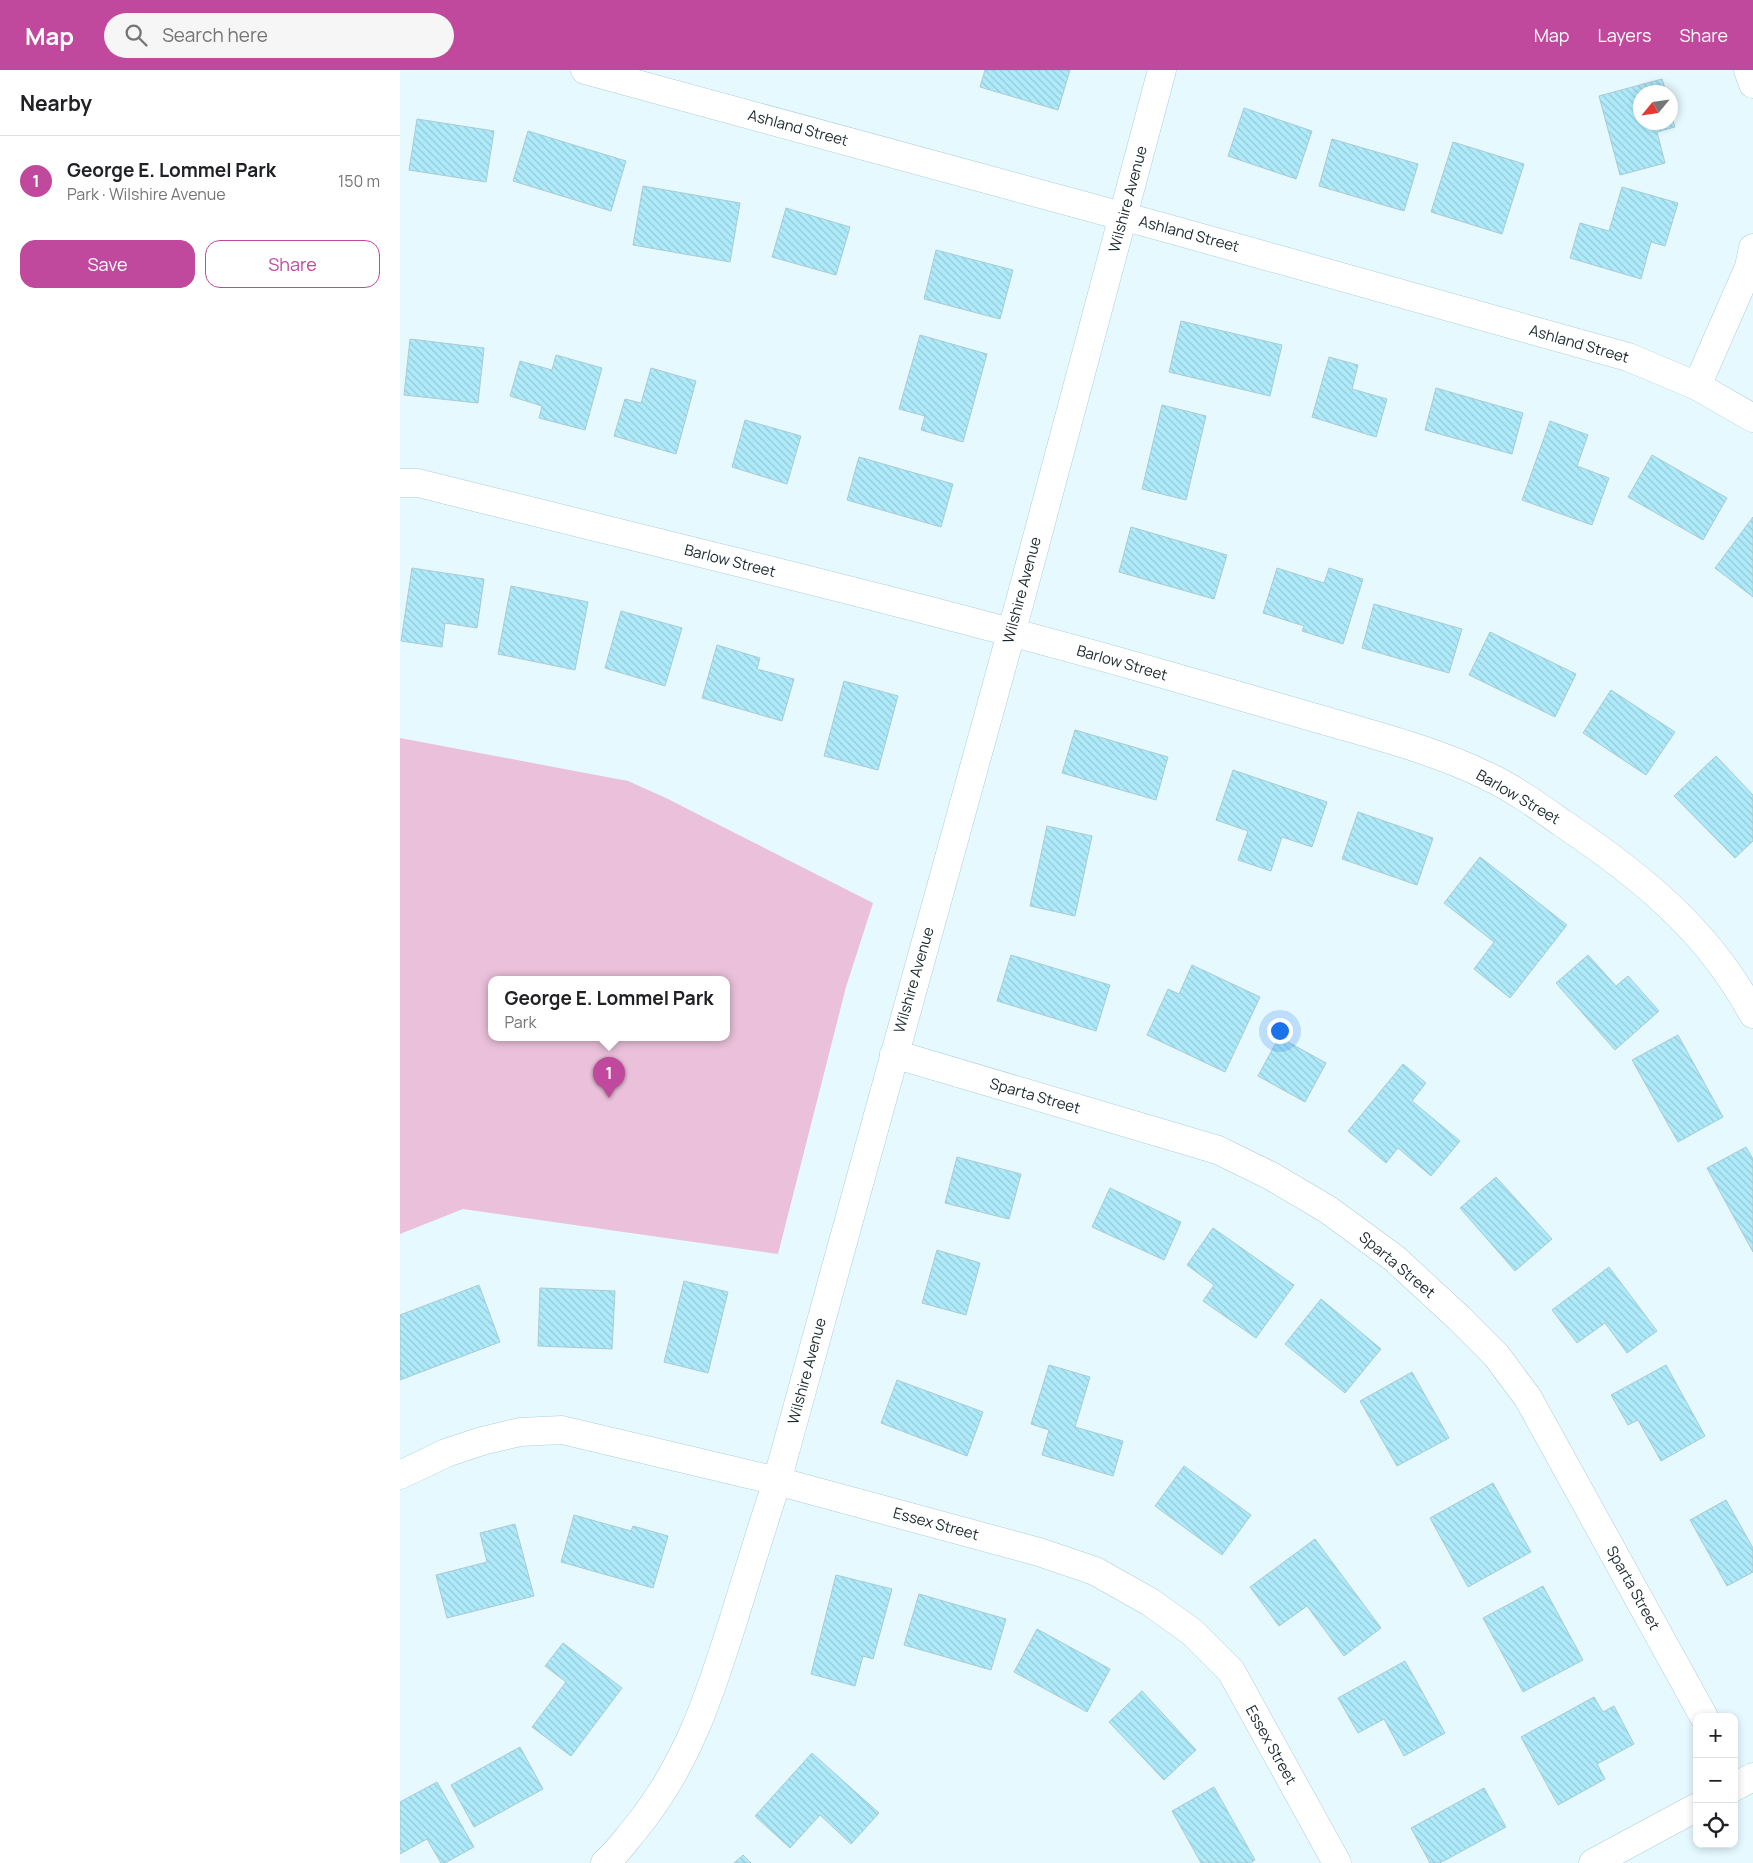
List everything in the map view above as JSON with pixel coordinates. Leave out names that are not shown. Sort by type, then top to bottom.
[{"type":"street","name":"Ashland Street","points":[[586,70],[1123,216],[1628,357],[1697,386],[1753,418]]},
{"type":"street","name":"Wilshire Avenue","points":[[605,1863],[612,1858],[650,1810],[680,1765],[720,1663],[776,1481],[1011,631],[1162,70]]},
{"type":"street","points":[[1748,70],[1753,84]]},
{"type":"street","points":[[1697,386],[1750,267],[1753,248]]},
{"type":"street","name":"Barlow Street","points":[[400,483],[418,483],[1011,631],[1404,743],[1488,776],[1540,807],[1595,845],[1654,892],[1692,927],[1739,988],[1753,1014]]},
{"type":"street","name":"Sparta Street","points":[[894,1054],[1218,1150],[1271,1176],[1327,1209],[1394,1258],[1496,1355],[1528,1398],[1702,1713]]},
{"type":"street","name":"Essex Street","points":[[400,1474],[446,1453],[482,1441],[520,1432],[562,1430],[776,1481],[1039,1552],[1095,1571],[1150,1602],[1192,1632],[1231,1671],[1337,1863]]},
{"type":"street","points":[[1592,1863],[1693,1809]]},
{"type":"shaded area","points":[[400,738],[628,781],[666,798],[873,903],[846,987],[778,1254],[463,1209],[400,1234]]},
{"type":"building","points":[[985,70],[1070,70],[1058,110],[980,87]]},
{"type":"building","points":[[1662,79],[1664,85],[1640,85]]},
{"type":"building","points":[[1633,87],[1633,130],[1664,130],[1657,132],[1665,163],[1620,175],[1599,96]]},
{"type":"building","points":[[1244,108],[1312,131],[1296,179],[1228,156]]},
{"type":"building","points":[[417,119],[494,131],[486,182],[409,170]]},
{"type":"building","points":[[528,131],[626,161],[611,211],[513,181]]},
{"type":"building","points":[[1332,139],[1418,164],[1404,211],[1319,186]]},
{"type":"building","points":[[1453,142],[1524,164],[1502,234],[1431,212]]},
{"type":"building","points":[[643,186],[740,203],[730,262],[633,245]]},
{"type":"building","points":[[1622,187],[1678,203],[1665,246],[1651,242],[1641,279],[1570,258],[1580,223],[1609,231]]},
{"type":"building","points":[[786,208],[850,227],[836,275],[772,257]]},
{"type":"building","points":[[936,250],[1013,270],[1000,319],[924,299]]},
{"type":"building","points":[[1181,321],[1282,345],[1270,396],[1169,372]]},
{"type":"building","points":[[920,335],[987,354],[963,442],[921,430],[925,416],[899,409]]},
{"type":"building","points":[[410,339],[484,348],[478,403],[404,395]]},
{"type":"building","points":[[556,355],[602,368],[585,430],[539,418],[542,406],[510,396],[520,361],[552,370]]},
{"type":"building","points":[[1329,357],[1358,365],[1352,389],[1387,399],[1376,437],[1312,417]]},
{"type":"building","points":[[651,368],[696,381],[676,454],[614,436],[625,399],[641,403]]},
{"type":"building","points":[[1436,388],[1523,413],[1512,454],[1425,430]]},
{"type":"building","points":[[1162,405],[1206,416],[1186,500],[1142,489]]},
{"type":"building","points":[[745,420],[801,436],[787,484],[732,467]]},
{"type":"building","points":[[1550,421],[1588,435],[1577,466],[1609,478],[1592,525],[1522,500]]},
{"type":"building","points":[[1652,455],[1727,498],[1703,540],[1628,497]]},
{"type":"building","points":[[859,457],[953,484],[941,527],[847,500]]},
{"type":"building","points":[[1753,517],[1753,597],[1715,568]]},
{"type":"building","points":[[1131,527],[1227,555],[1214,599],[1119,572]]},
{"type":"building","points":[[412,568],[484,579],[477,628],[445,623],[442,647],[401,641]]},
{"type":"building","points":[[1277,568],[1324,583],[1329,568],[1363,579],[1343,644],[1302,631],[1304,626],[1263,613]]},
{"type":"building","points":[[511,586],[588,602],[575,670],[498,654]]},
{"type":"building","points":[[1374,604],[1462,629],[1449,673],[1362,648]]},
{"type":"building","points":[[621,611],[682,628],[665,686],[605,668]]},
{"type":"building","points":[[1490,632],[1576,674],[1555,717],[1469,675]]},
{"type":"building","points":[[717,645],[760,658],[757,669],[794,679],[782,721],[702,698]]},
{"type":"building","points":[[844,681],[898,696],[878,770],[824,756]]},
{"type":"building","points":[[1611,690],[1675,732],[1646,775],[1583,733]]},
{"type":"building","points":[[1075,730],[1168,757],[1156,800],[1062,773]]},
{"type":"building","points":[[1716,756],[1753,795],[1753,841],[1735,858],[1674,796]]},
{"type":"building","points":[[1233,770],[1327,802],[1312,847],[1282,837],[1271,871],[1238,860],[1248,831],[1216,820]]},
{"type":"building","points":[[1358,812],[1433,838],[1417,885],[1342,859]]},
{"type":"building","points":[[1047,826],[1092,836],[1075,916],[1030,906]]},
{"type":"building","points":[[1480,857],[1567,925],[1510,998],[1474,969],[1494,942],[1444,903]]},
{"type":"building","points":[[1011,955],[1110,985],[1096,1031],[997,1001]]},
{"type":"building","points":[[1588,955],[1616,986],[1628,976],[1659,1011],[1615,1050],[1556,983]]},
{"type":"building","points":[[1192,965],[1260,997],[1225,1072],[1147,1035],[1168,989],[1179,994]]},
{"type":"building","points":[[1678,1035],[1723,1117],[1678,1142],[1632,1060]]},
{"type":"building","points":[[1279,1037],[1326,1063],[1305,1102],[1258,1076]]},
{"type":"building","points":[[1403,1064],[1426,1083],[1412,1101],[1460,1141],[1431,1176],[1398,1148],[1386,1163],[1348,1131]]},
{"type":"building","points":[[1746,1147],[1753,1159],[1753,1252],[1707,1168]]},
{"type":"building","points":[[957,1157],[1021,1174],[1009,1219],[945,1203]]},
{"type":"building","points":[[1496,1177],[1552,1239],[1515,1271],[1460,1208]]},
{"type":"building","points":[[1110,1188],[1181,1222],[1164,1260],[1092,1227]]},
{"type":"building","points":[[1213,1228],[1294,1285],[1256,1338],[1203,1301],[1214,1285],[1187,1265]]},
{"type":"building","points":[[937,1250],[980,1263],[966,1315],[922,1303]]},
{"type":"building","points":[[1609,1267],[1657,1331],[1627,1353],[1605,1323],[1577,1343],[1552,1310]]},
{"type":"building","points":[[684,1281],[728,1292],[708,1373],[664,1362]]},
{"type":"building","points":[[479,1285],[500,1342],[400,1380],[400,1315]]},
{"type":"building","points":[[540,1288],[615,1291],[612,1349],[538,1346]]},
{"type":"building","points":[[1321,1299],[1381,1349],[1345,1393],[1285,1344]]},
{"type":"building","points":[[1049,1365],[1090,1377],[1075,1427],[1123,1441],[1113,1476],[1042,1455],[1049,1430],[1031,1424]]},
{"type":"building","points":[[1666,1365],[1705,1436],[1661,1461],[1638,1420],[1628,1425],[1611,1395]]},
{"type":"building","points":[[1412,1372],[1449,1438],[1397,1466],[1360,1401]]},
{"type":"building","points":[[897,1380],[983,1412],[967,1456],[881,1423]]},
{"type":"building","points":[[1184,1466],[1251,1515],[1222,1555],[1155,1506]]},
{"type":"building","points":[[1493,1483],[1531,1552],[1468,1587],[1430,1518]]},
{"type":"building","points":[[1726,1500],[1753,1548],[1753,1572],[1727,1586],[1690,1520]]},
{"type":"building","points":[[574,1515],[631,1531],[633,1526],[668,1536],[653,1588],[561,1562]]},
{"type":"building","points":[[515,1524],[534,1596],[447,1618],[436,1575],[487,1562],[480,1533]]},
{"type":"building","points":[[1315,1539],[1381,1628],[1344,1656],[1307,1606],[1279,1626],[1250,1587]]},
{"type":"building","points":[[836,1575],[892,1589],[873,1659],[863,1656],[855,1686],[811,1674]]},
{"type":"building","points":[[1543,1586],[1583,1660],[1523,1692],[1483,1618]]},
{"type":"building","points":[[919,1594],[1006,1619],[991,1670],[904,1645]]},
{"type":"building","points":[[1037,1629],[1110,1669],[1087,1712],[1014,1672]]},
{"type":"building","points":[[563,1643],[622,1688],[571,1756],[532,1727],[566,1682],[545,1666]]},
{"type":"building","points":[[1405,1661],[1445,1733],[1404,1756],[1384,1719],[1358,1733],[1338,1698]]},
{"type":"building","points":[[1142,1691],[1196,1750],[1164,1780],[1109,1722]]},
{"type":"building","points":[[1594,1697],[1603,1712],[1614,1706],[1634,1744],[1597,1764],[1605,1779],[1558,1805],[1521,1737]]},
{"type":"building","points":[[520,1747],[543,1789],[474,1827],[451,1785]]},
{"type":"building","points":[[812,1753],[879,1813],[851,1844],[820,1815],[790,1848],[755,1816]]},
{"type":"building","points":[[437,1782],[474,1847],[445,1863],[441,1863],[427,1839],[400,1854],[400,1802]]},
{"type":"building","points":[[1214,1787],[1255,1860],[1250,1863],[1201,1863],[1172,1811]]},
{"type":"building","points":[[1484,1788],[1506,1827],[1440,1863],[1430,1863],[1411,1828]]},
{"type":"building","points":[[743,1855],[751,1863],[734,1863]]},
{"type":"place","name":"George E. Lommel Park","points":[[609,1098]]}]
